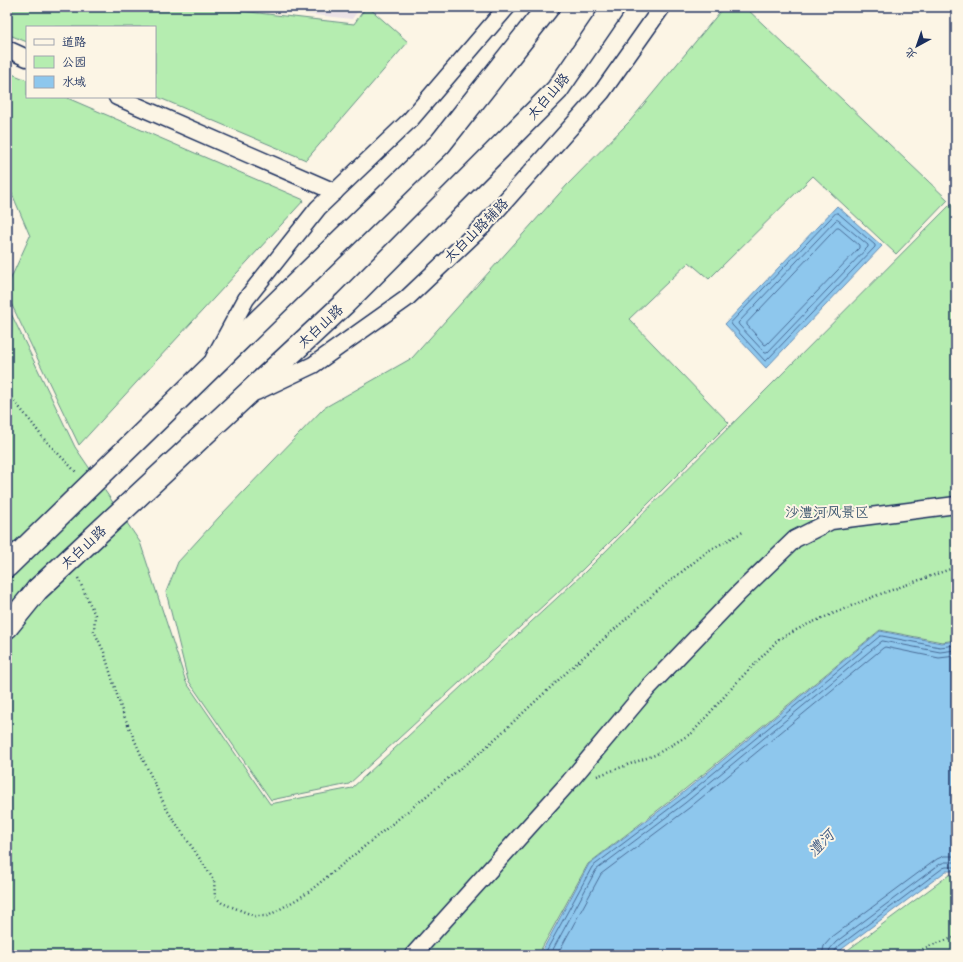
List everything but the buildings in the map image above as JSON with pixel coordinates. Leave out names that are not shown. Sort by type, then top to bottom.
[{"type":"main road","points":[[7,566],[440,144],[548,7]]},
{"type":"main road","name":"太白山路","points":[[7,627],[37,590],[345,303],[557,90],[614,7]]},
{"type":"street","points":[[208,370],[246,299],[318,208],[411,119],[506,7]]},
{"type":"street","name":"太白山路辅路","points":[[242,399],[313,366],[406,299],[484,225],[602,92],[662,7]]},
{"type":"street","points":[[7,49],[26,58]]},
{"type":"street","points":[[119,98],[335,192]]},
{"type":"street","points":[[413,955],[570,781],[648,688],[739,593],[795,540],[831,521],[956,505]]},
{"type":"path","points":[[7,392],[43,438],[89,486]]},
{"type":"path","points":[[69,559],[95,615],[94,631],[104,652],[122,710],[142,757],[167,810],[214,880],[215,897],[222,903],[255,916],[268,916],[306,894],[483,750],[655,593],[708,551],[743,532]]},
{"type":"path","points":[[570,781],[584,781],[655,755],[692,733],[738,681],[779,639],[806,625],[868,599],[956,567]]},
{"type":"path","points":[[912,955],[929,946],[956,937]]},
{"type":"shaded area","points":[[242,7],[361,7],[352,19]]},
{"type":"green space","points":[[7,7],[206,7],[354,24],[366,7],[368,7],[408,42],[306,160],[156,96],[156,26],[26,26],[26,42],[7,34]]},
{"type":"green space","points":[[724,7],[745,7],[948,200],[896,254],[813,176],[709,279],[689,262],[629,319],[729,423],[582,570],[349,784],[271,800],[188,680],[166,592],[178,562],[324,408],[412,358],[567,185],[630,121]]},
{"type":"green space","points":[[7,72],[26,80],[26,98],[67,98],[304,200],[79,445],[7,295],[7,287],[30,236],[7,182]]},
{"type":"green space","name":"沙澧河风景区","points":[[952,203],[956,207],[956,640],[942,642],[880,630],[679,794],[588,864],[538,955],[7,955],[7,305],[75,447],[140,542],[186,682],[270,804],[352,788],[585,572]]},
{"type":"green space","points":[[949,875],[956,875],[956,955],[841,955]]},
{"type":"water","points":[[837,206],[882,246],[766,368],[725,324]]},
{"type":"water","name":"澧河","points":[[880,631],[941,643],[956,641],[956,871],[946,871],[836,955],[540,955],[589,864],[679,796]]}]
